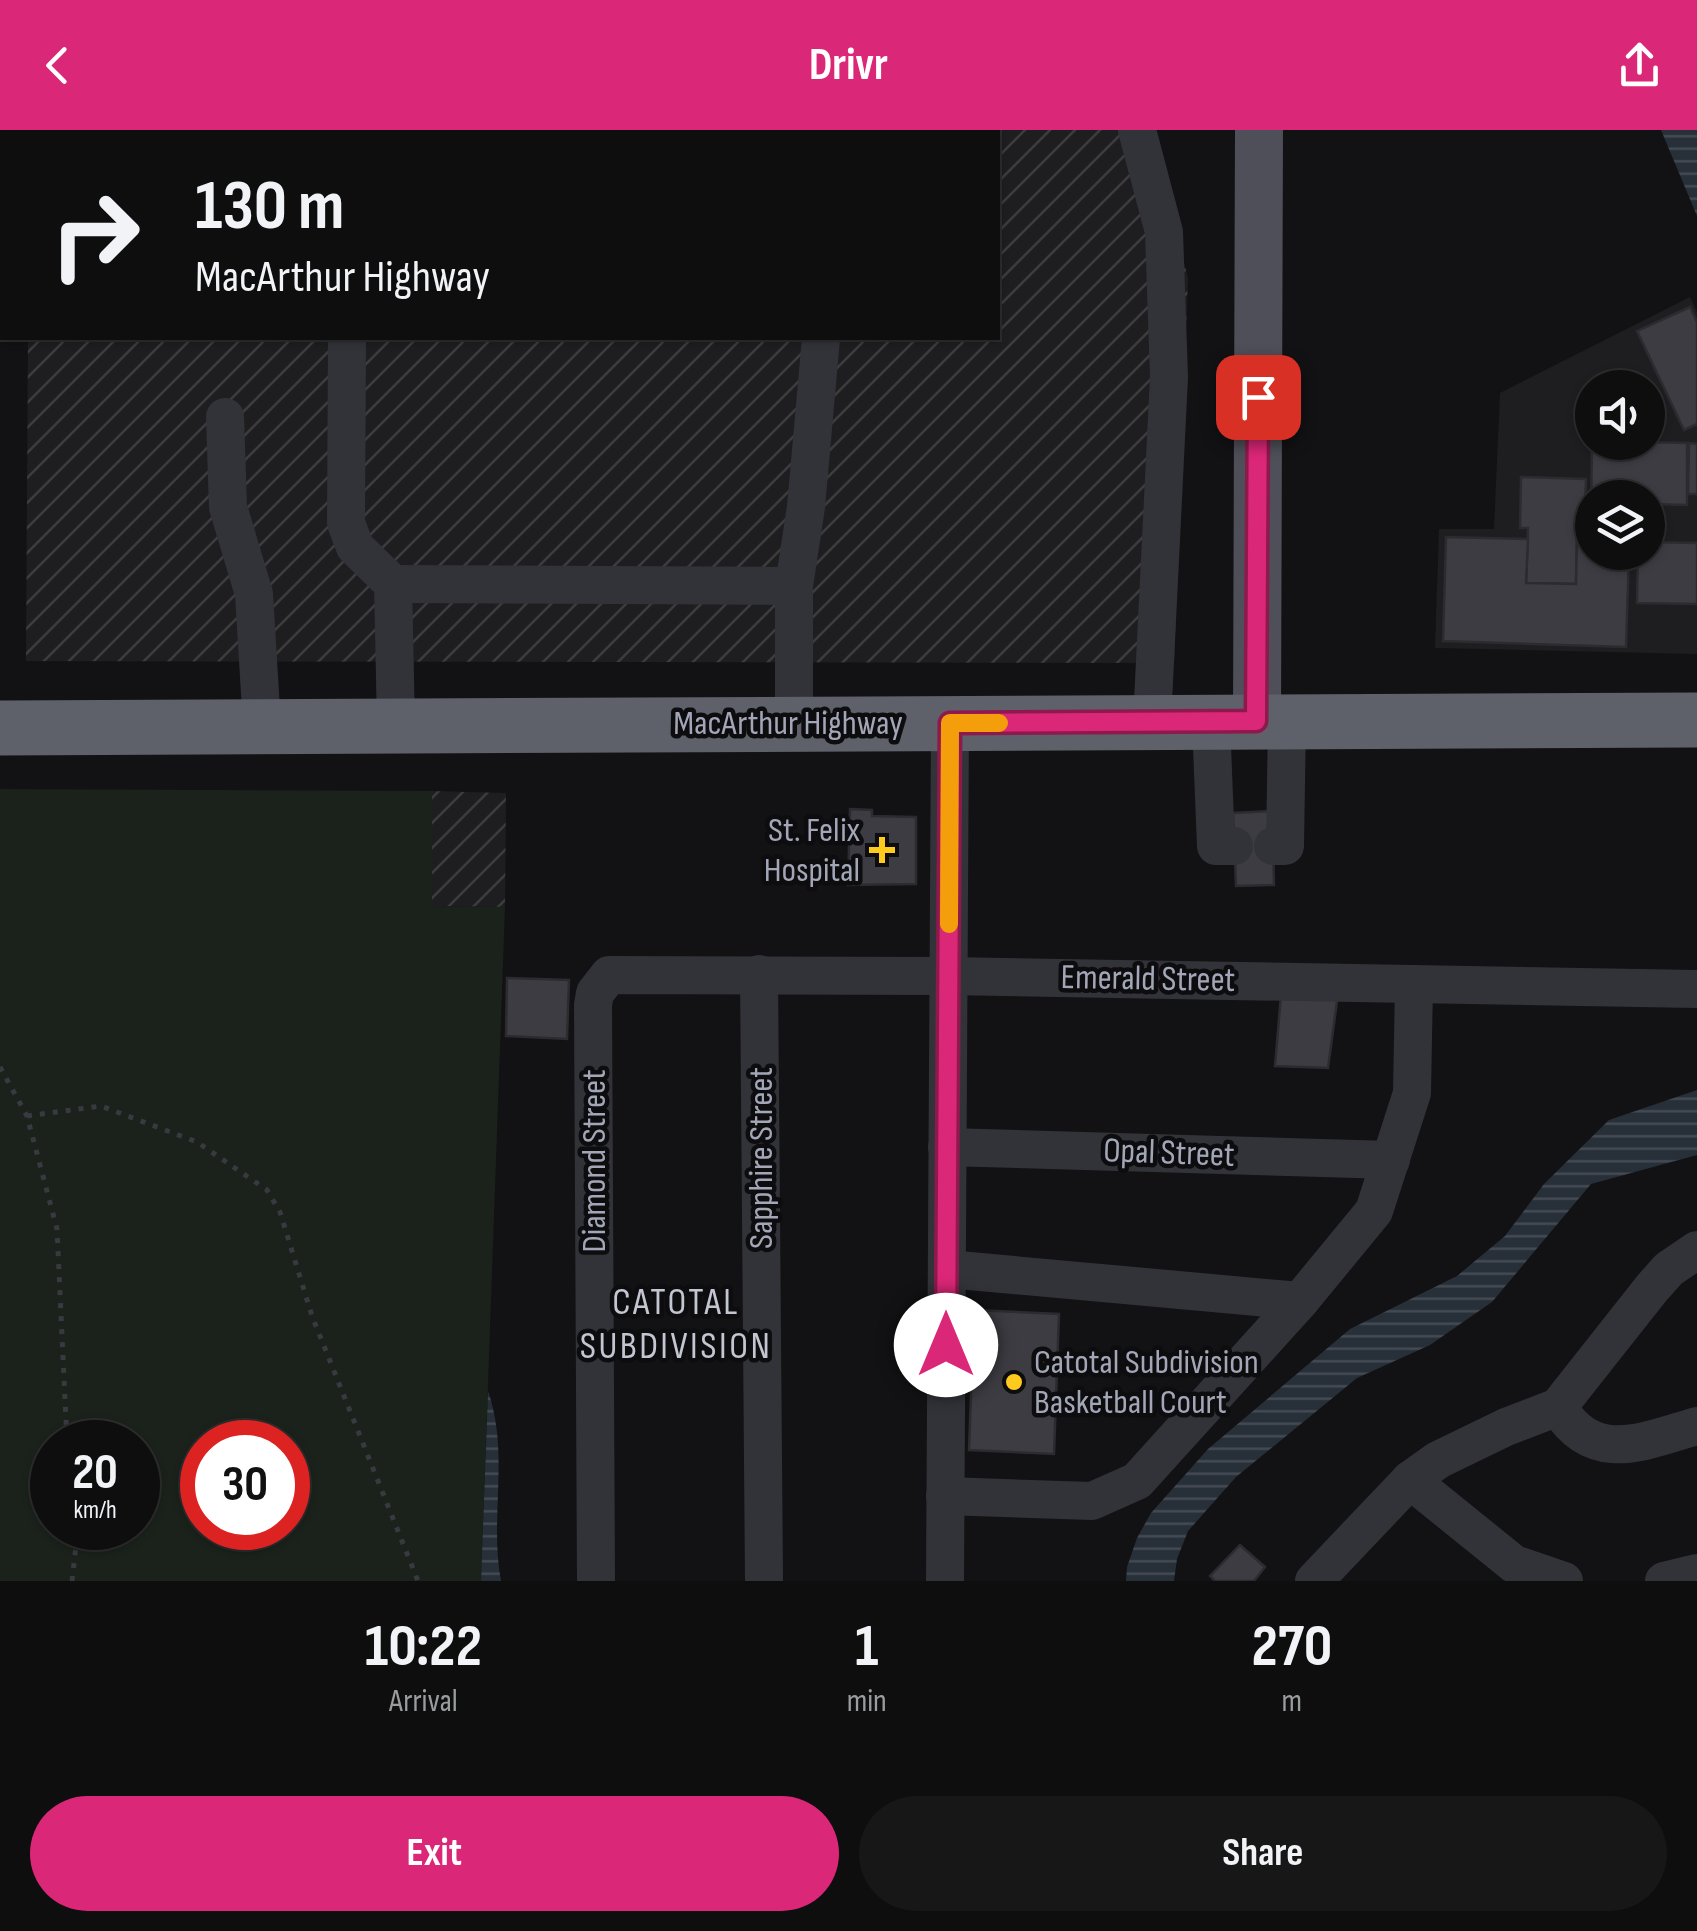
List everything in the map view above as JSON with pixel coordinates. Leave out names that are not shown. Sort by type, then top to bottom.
[{"type":"highway","name":"MacArthur Highway","points":[[0,728],[1697,720]]},
{"type":"main road","points":[[1252,721],[1259,130]]},
{"type":"street","points":[[1137,130],[1164,232],[1170,377],[1152,722]]},
{"type":"street","points":[[347,340],[346,523],[356,547],[393,584],[396,724]]},
{"type":"street","points":[[794,723],[794,586],[806,508],[822,340]]},
{"type":"street","points":[[225,417],[228,507],[254,594],[262,726]]},
{"type":"street","points":[[393,584],[794,586]]},
{"type":"street","points":[[1252,721],[1286,846],[1273,846]]},
{"type":"street","points":[[1234,846],[1216,846],[1252,721]]},
{"type":"street","points":[[945,1581],[950,723]]},
{"type":"street","name":"Emerald Street","points":[[601,982],[620,973],[1697,989]]},
{"type":"street","name":"Sapphire Street","points":[[759,974],[764,1581]]},
{"type":"street","name":"Diamond Street","points":[[596,1581],[593,1005],[601,982]]},
{"type":"street","points":[[945,1496],[1092,1501],[1137,1482],[1300,1301],[1374,1212],[1412,1093],[1414,984]]},
{"type":"street","name":"Opal Street","points":[[947,1146],[1390,1160]]},
{"type":"street","points":[[1314,1581],[1410,1480],[1462,1447],[1558,1407],[1652,1288],[1669,1269],[1697,1250]]},
{"type":"street","points":[[946,1269],[1300,1301]]},
{"type":"street","points":[[1558,1407],[1579,1433],[1615,1446],[1697,1426]]},
{"type":"street","points":[[1410,1480],[1507,1572],[1564,1581]]},
{"type":"street","points":[[1664,1581],[1697,1573]]},
{"type":"path","points":[[0,1067],[26,1116],[57,1229],[66,1420]]},
{"type":"path","points":[[26,1116],[101,1106],[197,1142],[267,1190],[280,1212],[312,1316],[418,1581]]},
{"type":"path","points":[[72,1581],[76,1550]]},
{"type":"shaded area","points":[[1000,130],[1150,130],[1188,278],[1174,663],[26,661],[28,340],[1000,340]]},
{"type":"shaded area","points":[[1661,130],[1697,130],[1697,216]]},
{"type":"shaded area","points":[[1690,297],[1697,312],[1697,654],[1435,648],[1439,529],[1494,529],[1500,393]]},
{"type":"shaded area","points":[[0,789],[432,791],[432,906],[505,907],[481,1581],[0,1581]]},
{"type":"shaded area","points":[[432,791],[506,793],[505,907],[431,906]]},
{"type":"shaded area","points":[[1697,1090],[1697,1155],[1591,1184],[1492,1302],[1430,1345],[1357,1378],[1236,1477],[1188,1531],[1177,1559],[1174,1581],[1126,1581],[1137,1538],[1151,1513],[1208,1449],[1350,1329],[1457,1276],[1505,1236],[1544,1184],[1609,1120]]},
{"type":"shaded area","points":[[488,1391],[498,1439],[501,1581],[481,1581]]},
{"type":"building","points":[[1690,307],[1697,322],[1697,424],[1684,430],[1665,390],[1665,370],[1656,370],[1637,331]]},
{"type":"building","points":[[1665,443],[1687,443],[1687,505],[1665,504],[1665,480],[1592,480],[1592,460],[1665,460]]},
{"type":"building","points":[[1689,443],[1697,444],[1697,494],[1688,494]]},
{"type":"building","points":[[1521,477],[1586,479],[1575,480],[1576,584],[1526,583],[1528,528],[1520,528]]},
{"type":"building","points":[[1446,537],[1528,539],[1526,583],[1576,584],[1576,570],[1628,570],[1626,647],[1443,641]]},
{"type":"building","points":[[1665,542],[1697,543],[1697,604],[1637,603],[1638,570],[1665,570]]},
{"type":"building","name":"St. Felix Hospital","points":[[850,809],[872,810],[872,816],[916,817],[916,884],[848,885]]},
{"type":"building","points":[[1272,811],[1274,885],[1236,886],[1233,813]]},
{"type":"building","points":[[507,978],[569,980],[567,1039],[506,1036]]},
{"type":"building","points":[[1338,994],[1328,1068],[1275,1066],[1281,995]]},
{"type":"building","name":"Catotal Subdivision Basketball Court","points":[[974,1310],[1059,1314],[1054,1454],[969,1450]]},
{"type":"building","points":[[1240,1545],[1265,1567],[1254,1581],[1215,1581],[1210,1576]]},
{"type":"slow traffic","points":[[949,924],[950,723],[999,723]]},
{"type":"place","name":"St. Felix Hospital","points":[[882,850]]},
{"type":"place","name":"Catotal Subdivision Basketball Court","points":[[1014,1382]]},
{"type":"district","name":"CATOTAL SUBDIVISION","points":[[676,1324]]},
{"type":"route","points":[[946,1345],[950,723],[1256,721],[1258,397]]}]
